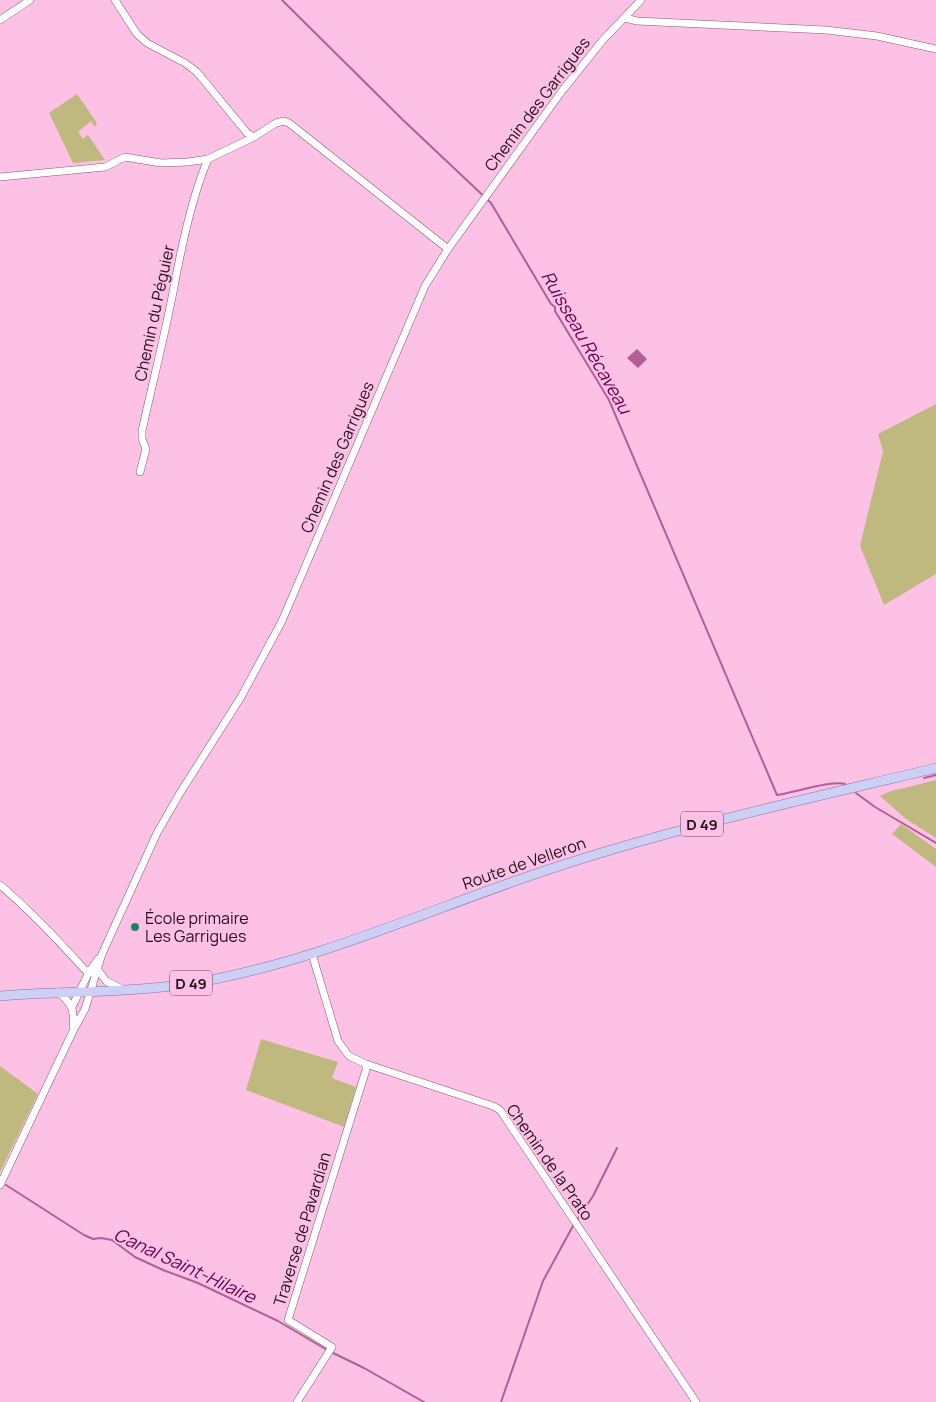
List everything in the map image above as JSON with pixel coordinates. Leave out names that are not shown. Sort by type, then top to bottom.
[{"type":"main road","name":"Route de Velleron","points":[[125,990],[172,986],[210,980],[312,954],[521,879],[637,842],[936,768]]},
{"type":"main road","name":"D 49","points":[[0,996],[125,990]]},
{"type":"street","points":[[0,20],[30,0]]},
{"type":"street","points":[[115,0],[137,34],[147,43],[185,63],[197,72],[247,133],[254,136]]},
{"type":"street","name":"Chemin des Garrigues","points":[[0,1185],[72,1031],[85,1009],[94,972],[157,833],[241,697],[282,620],[425,286],[448,249],[562,91],[602,41],[642,0]]},
{"type":"street","points":[[625,18],[647,21],[826,30],[876,36],[936,49]]},
{"type":"street","points":[[0,177],[105,167],[126,157],[161,163],[208,159],[276,123],[284,121],[448,249]]},
{"type":"street","name":"Chemin du Péguier","points":[[140,472],[146,449],[142,439],[142,431],[176,272],[199,183],[208,159]]},
{"type":"street","points":[[0,885],[94,972],[106,981],[125,990]]},
{"type":"street","name":"Chemin de la Prato","points":[[312,954],[338,1041],[349,1056],[366,1064],[493,1106],[500,1110],[696,1402]]},
{"type":"street","name":"Chemin des Garrigues","points":[[72,1031],[74,1019],[72,1007],[79,992],[94,972]]},
{"type":"street","points":[[58,992],[72,1007]]},
{"type":"street","name":"Traverse de Pavardian","points":[[297,1402],[332,1347],[288,1320],[366,1070],[366,1064]]},
{"type":"shaded area","points":[[77,94],[97,123],[95,127],[91,121],[78,132],[83,139],[88,135],[105,160],[73,163],[49,113]]},
{"type":"shaded area","points":[[637,349],[647,359],[638,368],[627,358]]},
{"type":"shaded area","points":[[936,404],[936,574],[884,605],[860,546],[883,451],[878,434]]},
{"type":"shaded area","points":[[936,780],[936,838],[906,819],[880,796],[888,792]]},
{"type":"shaded area","points":[[901,824],[936,849],[936,867],[892,834]]},
{"type":"shaded area","points":[[261,1039],[338,1062],[332,1078],[356,1087],[344,1127],[246,1090]]},
{"type":"shaded area","points":[[0,1066],[38,1094],[0,1172]]},
{"type":"waterway","name":"Ruisseau Récaveau","points":[[282,0],[403,120],[491,203],[609,400],[777,795],[822,785],[845,784]]},
{"type":"waterway","points":[[924,778],[936,775]]},
{"type":"waterway","points":[[856,793],[875,807],[936,843]]},
{"type":"waterway","points":[[577,1220],[593,1196],[617,1148]]},
{"type":"waterway","name":"Canal Saint-Hilaire","points":[[6,1185],[84,1235],[93,1239],[112,1240],[135,1257],[198,1283],[278,1321],[327,1350]]},
{"type":"waterway","points":[[501,1402],[543,1281],[574,1224]]},
{"type":"waterway","name":"Canal Saint-Hilaire","points":[[331,1352],[364,1368],[424,1402]]},
{"type":"place","name":"École primaire Les Garrigues","points":[[135,927]]}]
